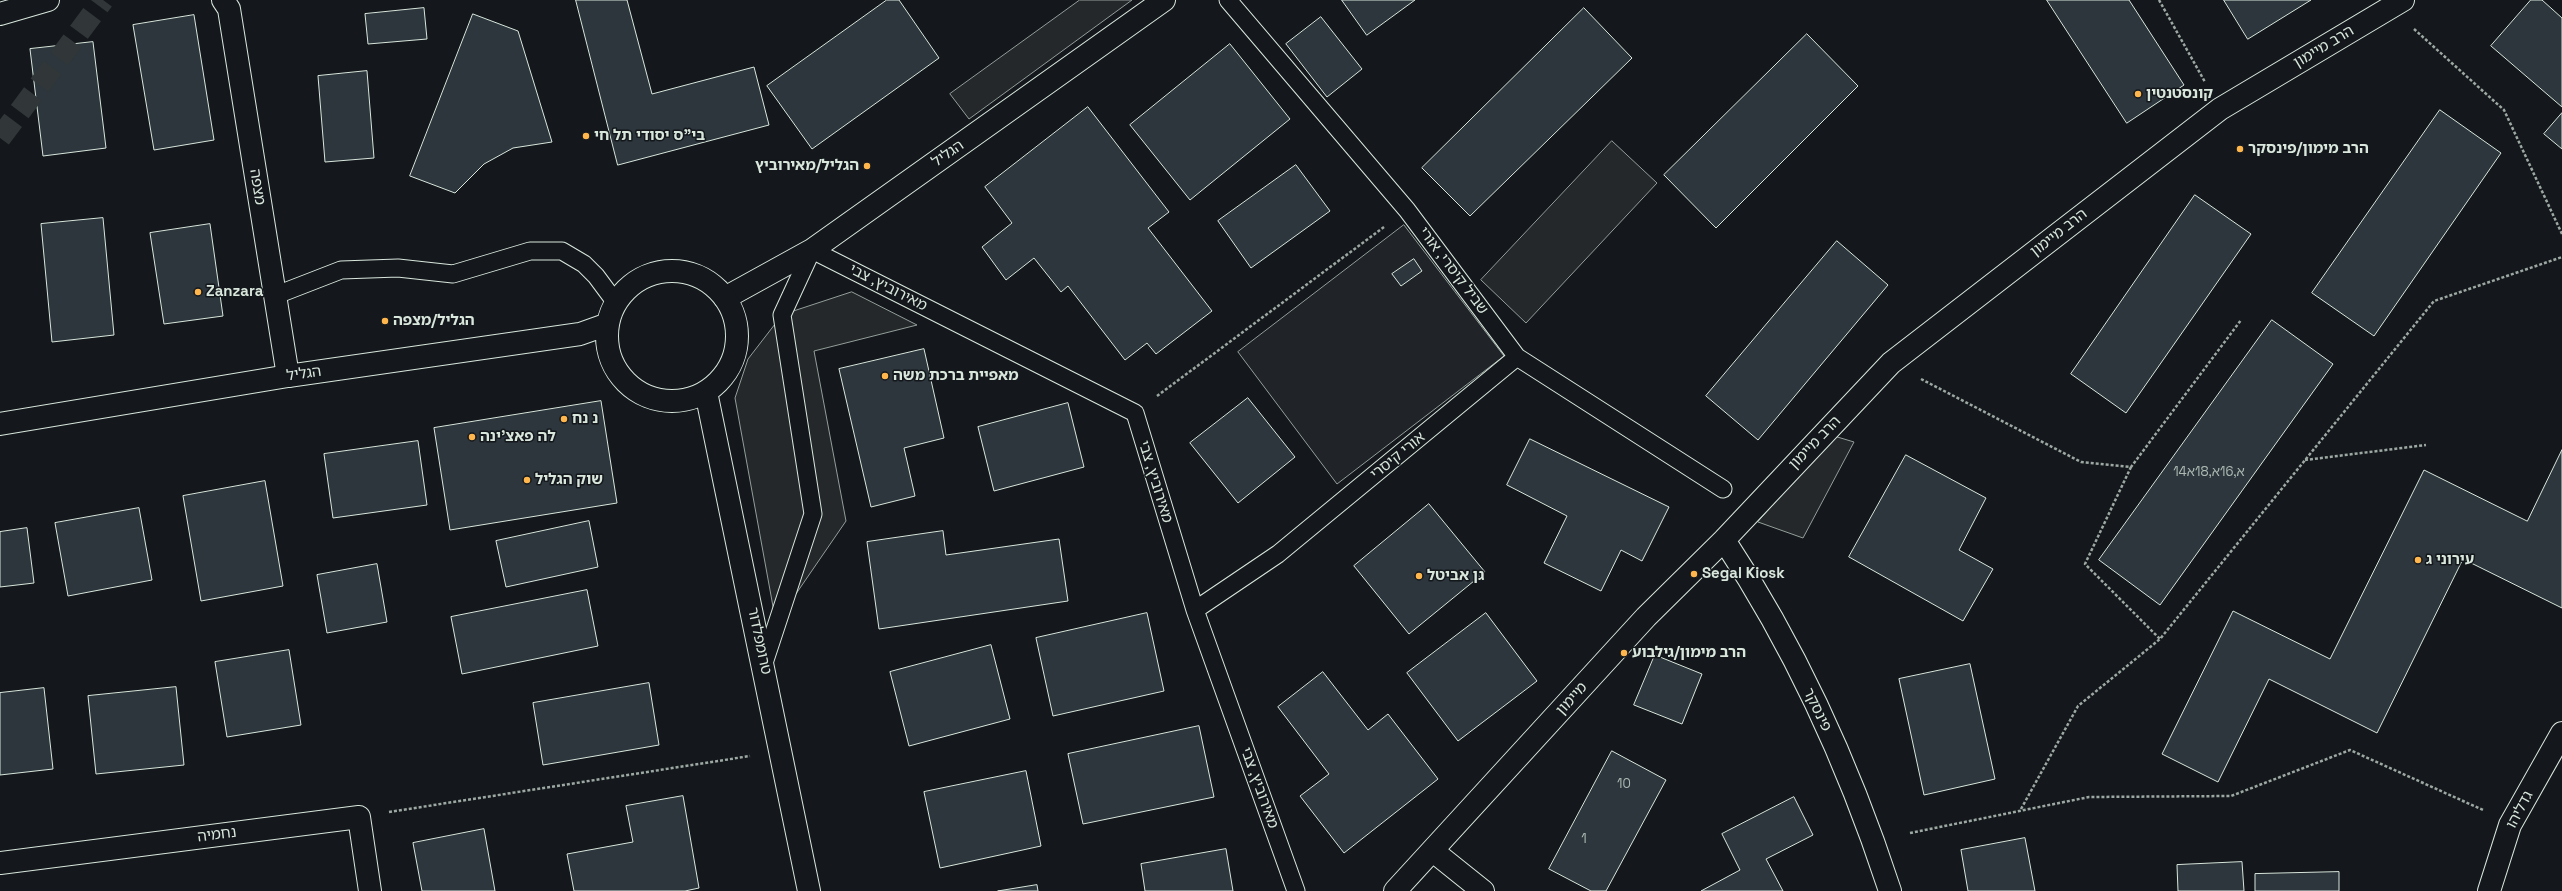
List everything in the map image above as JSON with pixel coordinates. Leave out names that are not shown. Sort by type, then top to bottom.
[{"type":"street","points":[[0,14],[48,0]]},
{"type":"street","name":"מצפה","points":[[223,0],[229,9],[288,376]]},
{"type":"street","name":"הגליל","points":[[726,298],[812,250],[1164,0]]},
{"type":"street","name":"הרב מיימון","points":[[1751,510],[1891,363],[2220,109],[2403,0]]},
{"type":"street","points":[[669,270],[691,273],[710,282],[726,298],[735,317],[736,346],[733,360],[723,378],[706,392],[686,400],[665,401],[644,395],[626,383],[614,365],[607,345],[608,324],[616,303],[630,287],[648,275],[669,270]]},
{"type":"street","name":"הגליל","points":[[0,424],[288,376],[580,334],[608,324]]},
{"type":"street","name":"טרומפלדור","points":[[706,392],[764,662],[780,752],[809,891]]},
{"type":"street","name":"מיימון","points":[[1395,891],[1646,617],[1724,540],[1751,510]]},
{"type":"street","name":"פינסקר","points":[[1724,540],[1780,634],[1828,732],[1873,840],[1890,891]]},
{"type":"street","name":"גדליהו","points":[[2489,891],[2510,825],[2562,733]]},
{"type":"street","points":[[359,817],[370,891]]},
{"type":"street","name":"נחמיה","points":[[0,863],[359,817]]},
{"type":"street","points":[[1433,851],[1483,891]]},
{"type":"lane","name":"שביל קיסרי, אורי","points":[[1228,0],[1407,210],[1518,357],[1723,489]]},
{"type":"lane","points":[[764,662],[814,514],[782,315],[812,250]]},
{"type":"lane","name":"מאירוביץ, צבי","points":[[812,250],[1134,413],[1195,610],[1296,891]]},
{"type":"lane","points":[[274,296],[340,270],[398,268],[454,274],[530,251],[562,251],[584,264],[596,276],[616,303]]},
{"type":"lane","name":"אורי קיסרי","points":[[1195,610],[1278,554],[1518,357]]},
{"type":"path","points":[[2159,0],[2209,88]]},
{"type":"path","points":[[2408,23],[2504,110],[2562,234]]},
{"type":"path","points":[[1134,413],[1407,210]]},
{"type":"path","points":[[2021,809],[2078,706],[2160,639],[2434,301],[2562,257]]},
{"type":"path","points":[[2160,639],[2085,564],[2131,467],[2241,320]]},
{"type":"path","points":[[1915,376],[2081,462],[2131,467]]},
{"type":"path","points":[[2305,460],[2426,445]]},
{"type":"path","points":[[1910,832],[2021,809],[2089,797],[2231,796],[2350,750],[2479,808],[2510,825]]},
{"type":"path","points":[[359,817],[780,752]]},
{"type":"shaded area","points":[[1080,0],[1132,0],[969,119],[950,94]]},
{"type":"shaded area","points":[[1612,141],[1657,183],[1526,323],[1481,280]]},
{"type":"shaded area","points":[[1404,225],[1504,356],[1337,484],[1238,352]]},
{"type":"shaded area","points":[[852,292],[917,325],[814,351],[846,521],[776,623],[735,398],[748,359],[782,315]]},
{"type":"shaded area","points":[[1834,436],[1854,442],[1803,538],[1758,522]]},
{"type":"building","points":[[576,0],[627,0],[652,94],[754,67],[769,125],[618,165]]},
{"type":"building","points":[[887,0],[899,0],[939,58],[812,149],[767,86]]},
{"type":"building","points":[[1342,0],[1415,0],[1367,35]]},
{"type":"building","points":[[2047,0],[2129,0],[2184,85],[2127,123]]},
{"type":"building","points":[[2224,0],[2311,0],[2248,39]]},
{"type":"building","points":[[2531,0],[2542,0],[2562,18],[2562,107],[2491,46]]},
{"type":"building","points":[[424,8],[427,39],[368,44],[365,14]]},
{"type":"building","points":[[1584,8],[1632,58],[1470,216],[1422,168]]},
{"type":"building","points":[[473,14],[518,31],[552,142],[513,148],[484,164],[455,193],[410,176]]},
{"type":"building","points":[[194,15],[214,140],[154,150],[133,25]]},
{"type":"building","points":[[1321,17],[1362,69],[1327,97],[1286,44]]},
{"type":"building","points":[[1807,34],[1858,86],[1716,228],[1664,175]]},
{"type":"building","points":[[93,42],[106,148],[43,156],[30,49]]},
{"type":"building","points":[[1230,44],[1290,119],[1190,200],[1130,125]]},
{"type":"building","points":[[367,71],[374,158],[325,162],[318,76]]},
{"type":"building","points":[[1088,107],[1169,212],[1148,228],[1212,311],[1156,354],[1147,343],[1125,360],[1068,286],[1061,292],[1034,258],[1006,280],[982,247],[1012,223],[985,187]]},
{"type":"building","points":[[2440,110],[2501,153],[2374,336],[2312,293]]},
{"type":"building","points":[[2562,113],[2562,149],[2544,134]]},
{"type":"building","points":[[1296,165],[1330,211],[1251,268],[1218,221]]},
{"type":"building","points":[[2195,195],[2251,234],[2126,413],[2071,374]]},
{"type":"building","points":[[103,218],[114,335],[52,342],[41,224]]},
{"type":"building","points":[[210,224],[223,316],[164,324],[150,233]]},
{"type":"building","points":[[1837,241],[1888,285],[1758,440],[1706,396]]},
{"type":"building","points":[[1414,259],[1422,271],[1401,286],[1392,274]]},
{"type":"building","points":[[2272,320],[2333,364],[2160,605],[2099,560]]},
{"type":"building","points":[[924,349],[944,438],[904,448],[915,496],[871,507],[839,369]]},
{"type":"building","points":[[1248,398],[1295,457],[1238,503],[1190,443]]},
{"type":"building","name":"שוק הגליל","points":[[601,401],[617,503],[450,530],[434,428]]},
{"type":"building","points":[[1068,403],[1084,467],[994,491],[978,427]]},
{"type":"building","points":[[1530,439],[1669,507],[1642,561],[1621,550],[1601,591],[1544,563],[1567,516],[1507,485]]},
{"type":"building","points":[[418,441],[427,505],[333,518],[324,454]]},
{"type":"building","points":[[2562,450],[2562,608],[2463,559],[2377,733],[2269,679],[2218,782],[2162,754],[2233,611],[2330,659],[2424,470],[2527,521]]},
{"type":"building","points":[[1906,455],[1986,498],[1959,550],[1993,569],[1963,621],[1849,557]]},
{"type":"building","points":[[265,481],[283,586],[201,601],[183,496]]},
{"type":"building","points":[[1429,504],[1485,572],[1409,634],[1354,566]]},
{"type":"building","points":[[139,508],[152,580],[68,596],[55,523]]},
{"type":"building","points":[[589,521],[598,567],[506,587],[496,541]]},
{"type":"building","points":[[27,528],[34,583],[0,587],[0,532]]},
{"type":"building","points":[[943,531],[946,555],[1059,539],[1068,601],[879,629],[867,542]]},
{"type":"building","points":[[377,564],[387,622],[327,633],[317,575]]},
{"type":"building","points":[[587,590],[598,646],[462,674],[451,617]]},
{"type":"building","points":[[1147,613],[1164,691],[1053,716],[1036,638]]},
{"type":"building","points":[[1486,613],[1537,681],[1458,741],[1407,673]]},
{"type":"building","points":[[991,645],[1010,719],[909,746],[890,672]]},
{"type":"building","points":[[289,650],[301,725],[227,737],[215,662]]},
{"type":"building","points":[[1655,655],[1702,674],[1682,724],[1634,705]]},
{"type":"building","points":[[1970,664],[1995,779],[1924,795],[1899,679]]},
{"type":"building","points":[[1323,672],[1368,730],[1388,714],[1438,779],[1344,853],[1300,796],[1329,774],[1278,707]]},
{"type":"building","points":[[649,683],[659,745],[543,765],[533,703]]},
{"type":"building","points":[[176,687],[184,765],[96,774],[88,696]]},
{"type":"building","points":[[44,688],[53,769],[0,775],[0,693]]},
{"type":"building","points":[[1199,726],[1214,797],[1083,824],[1068,754]]},
{"type":"building","points":[[1612,751],[1666,780],[1606,891],[1591,891],[1549,869]]},
{"type":"building","points":[[1026,771],[1041,846],[940,868],[924,792]]},
{"type":"building","points":[[683,796],[699,888],[685,891],[574,891],[567,854],[633,842],[626,806]]},
{"type":"building","points":[[1794,797],[1813,835],[1766,859],[1783,891],[1701,891],[1740,870],[1722,834]]},
{"type":"building","points":[[484,829],[495,891],[422,891],[413,843]]},
{"type":"building","points":[[2025,838],[2035,891],[1968,891],[1961,850]]},
{"type":"building","points":[[1226,849],[1233,891],[1145,891],[1141,864]]},
{"type":"building","points":[[2242,862],[2244,891],[2178,891],[2177,865]]},
{"type":"building","points":[[2339,872],[2339,891],[2255,891],[2255,874]]},
{"type":"building","points":[[1037,885],[1038,891],[998,891]]},
{"type":"tunnel","points":[[0,138],[103,0]]},
{"type":"place","name":"קונסטנטין","points":[[2138,94]]},
{"type":"place","name":"בי\"ס יסודי תל חי","points":[[586,136]]},
{"type":"place","name":"הרב מימון/פינסקר","points":[[2240,149]]},
{"type":"place","name":"הגליל/מאירוביץ","points":[[867,166]]},
{"type":"place","name":"Zanzara","points":[[198,292]]},
{"type":"place","name":"הגליל/מצפה","points":[[385,321]]},
{"type":"place","name":"מאפיית ברכת משה","points":[[885,376]]},
{"type":"place","name":"נ נח","points":[[564,419]]},
{"type":"place","name":"לה פאצ'ינה","points":[[472,437]]},
{"type":"place","name":"שוק הגליל","points":[[527,480]]},
{"type":"place","name":"עירוני ג","points":[[2418,560]]},
{"type":"place","name":"Segal Kiosk","points":[[1694,574]]},
{"type":"place","name":"גן אביטל","points":[[1419,576]]},
{"type":"place","name":"הרב מימון/גילבוע","points":[[1624,653]]}]
